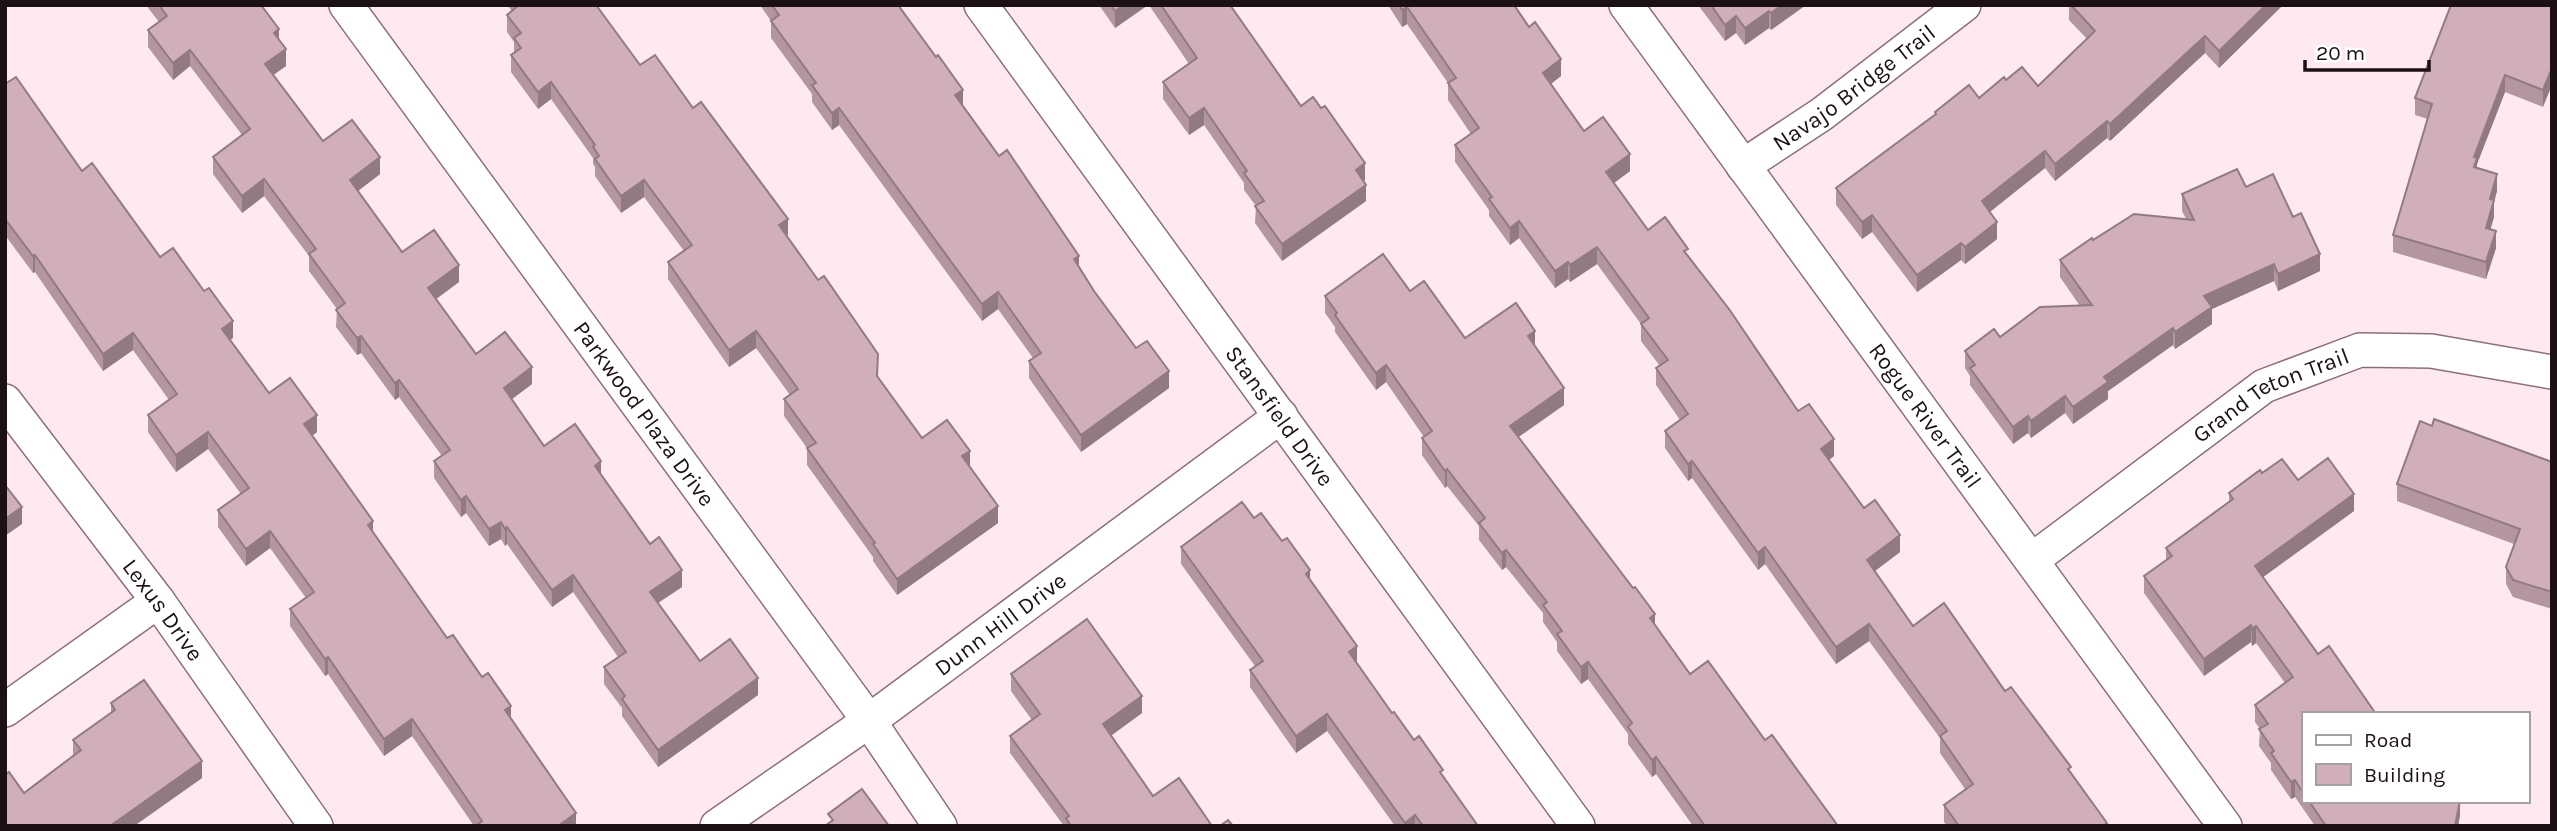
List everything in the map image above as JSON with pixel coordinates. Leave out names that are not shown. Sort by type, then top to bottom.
[{"type":"street","name":"Parkwood Plaza Drive","points":[[346,5],[869,721],[940,826]]},
{"type":"street","name":"Stansfield Drive","points":[[981,5],[1578,826]]},
{"type":"street","name":"Rogue River Trail","points":[[1626,5],[2225,826]]},
{"type":"street","name":"Navajo Bridge Trail","points":[[1743,166],[1822,114],[1964,5]]},
{"type":"street","name":"Grand Teton Trail","points":[[2032,560],[2264,386],[2348,354],[2360,350],[2431,351],[2552,372]]},
{"type":"street","name":"Lexus Drive","points":[[5,401],[158,601],[316,826]]},
{"type":"street","name":"Dunn Hill Drive","points":[[717,826],[869,721],[1281,416]]},
{"type":"street","points":[[5,710],[158,601]]},
{"type":"building","points":[[159,5],[261,5],[279,29],[274,33],[286,49],[265,64],[323,141],[352,120],[380,157],[350,180],[402,252],[434,230],[459,265],[428,288],[476,354],[505,332],[532,367],[504,388],[544,446],[575,424],[601,461],[595,466],[650,544],[659,537],[682,570],[650,592],[700,661],[730,639],[758,678],[658,750],[622,699],[625,696],[604,667],[626,652],[573,575],[552,590],[507,527],[505,529],[501,522],[489,529],[466,496],[461,500],[434,461],[450,450],[399,380],[395,383],[361,336],[357,338],[336,310],[345,303],[309,254],[316,249],[264,179],[242,196],[213,157],[250,129],[190,50],[173,63],[148,30],[167,16]]},
{"type":"building","points":[[519,5],[596,5],[640,65],[655,55],[693,108],[701,102],[788,219],[779,225],[818,280],[824,276],[878,354],[877,376],[922,438],[947,420],[970,451],[962,456],[998,506],[897,579],[873,544],[875,543],[807,448],[816,443],[784,399],[798,389],[756,331],[729,350],[668,262],[692,245],[644,180],[621,196],[595,159],[599,156],[593,147],[595,145],[551,82],[538,92],[511,55],[521,48],[514,38],[521,33],[507,15]]},
{"type":"building","points":[[772,5],[898,5],[963,90],[955,95],[999,156],[1007,150],[1079,256],[1074,259],[1094,291],[1136,348],[1147,341],[1169,371],[1081,435],[1029,361],[1041,353],[998,292],[982,304],[839,108],[832,113],[812,85],[816,83],[771,21],[779,15]]},
{"type":"building","points":[[1111,5],[1124,5],[1115,11]]},
{"type":"building","points":[[1161,5],[1230,5],[1301,106],[1313,97],[1321,108],[1325,106],[1365,163],[1356,170],[1366,185],[1282,244],[1255,206],[1264,201],[1244,173],[1247,171],[1204,108],[1189,118],[1163,82],[1197,58]]},
{"type":"building","points":[[1399,5],[1514,5],[1529,27],[1535,22],[1561,59],[1543,73],[1584,131],[1603,117],[1630,154],[1606,172],[1648,230],[1665,217],[1688,249],[1684,251],[1729,309],[1798,411],[1809,404],[1834,439],[1821,449],[1864,508],[1875,500],[1900,535],[1867,560],[1913,626],[1944,603],[2005,691],[2011,687],[2071,767],[2068,769],[2107,823],[2103,826],[1959,826],[1944,805],[1973,784],[1940,736],[1947,731],[1869,624],[1836,647],[1765,547],[1758,553],[1692,461],[1688,464],[1665,431],[1688,414],[1656,368],[1668,360],[1641,324],[1649,318],[1597,247],[1570,265],[1568,262],[1555,271],[1519,221],[1510,228],[1489,199],[1492,197],[1455,145],[1479,128],[1448,83],[1456,78],[1407,7],[1402,10]]},
{"type":"building","points":[[1711,5],[1782,5],[1745,28],[1736,16],[1725,25]]},
{"type":"building","points":[[2071,5],[2266,5],[2219,51],[2205,36],[2110,124],[2107,121],[2055,164],[2045,151],[1982,201],[1997,222],[1965,247],[1961,243],[1917,275],[1872,215],[1862,222],[1836,188],[1936,114],[1935,112],[1969,85],[1979,98],[2004,77],[2006,80],[2022,67],[2038,86],[2095,31]]},
{"type":"building","points":[[2451,5],[2552,5],[2552,68],[2543,90],[2505,75],[2474,157],[2477,158],[2474,167],[2497,174],[2490,199],[2494,200],[2486,228],[2496,231],[2486,262],[2393,235],[2432,104],[2415,98]]},
{"type":"building","points":[[16,77],[82,171],[92,163],[160,257],[173,248],[204,291],[209,288],[233,321],[222,329],[269,393],[290,378],[317,415],[304,424],[373,521],[368,525],[447,638],[453,635],[482,677],[488,673],[511,706],[505,710],[576,813],[558,826],[476,826],[482,821],[412,719],[384,739],[328,657],[325,659],[290,609],[314,592],[270,531],[246,549],[218,510],[249,488],[208,432],[176,455],[148,415],[177,394],[133,333],[103,354],[35,255],[33,256],[5,219],[5,84]]},
{"type":"building","points":[[2237,169],[2246,187],[2273,174],[2293,217],[2301,213],[2320,254],[2278,274],[2274,264],[2204,296],[2212,307],[2175,332],[2173,328],[2104,377],[2108,382],[2073,407],[2065,396],[2031,421],[2028,416],[2013,427],[1970,368],[1975,365],[1965,351],[1994,329],[2000,337],[2040,307],[2092,305],[2060,260],[2134,214],[2194,220],[2182,194]]},
{"type":"building","points":[[1383,254],[1410,291],[1424,281],[1465,338],[1516,303],[1535,331],[1528,336],[1564,388],[1510,426],[1655,614],[1650,618],[1690,674],[1708,661],[1765,740],[1772,735],[1838,826],[1705,826],[1656,757],[1652,760],[1628,727],[1632,723],[1588,662],[1581,667],[1557,634],[1562,631],[1543,605],[1547,602],[1506,550],[1502,553],[1479,523],[1485,518],[1447,469],[1445,471],[1422,438],[1432,431],[1386,365],[1376,373],[1335,315],[1337,313],[1325,296]]},
{"type":"building","points":[[2434,419],[2552,462],[2552,592],[2513,580],[2506,567],[2520,529],[2397,484],[2420,421],[2432,426]]},
{"type":"building","points":[[2328,458],[2354,494],[2255,566],[2318,654],[2329,646],[2375,712],[2302,712],[2302,791],[2295,780],[2291,782],[2271,753],[2274,751],[2259,729],[2268,724],[2255,705],[2293,677],[2256,626],[2252,629],[2251,625],[2204,659],[2144,576],[2172,556],[2166,548],[2233,499],[2229,493],[2260,470],[2262,473],[2282,459],[2298,480]]},
{"type":"building","points":[[5,485],[22,507],[5,519]]},
{"type":"building","points":[[1242,502],[1254,518],[1261,513],[1282,541],[1287,538],[1310,570],[1306,574],[1357,646],[1349,652],[1414,740],[1419,736],[1443,770],[1440,772],[1478,826],[1423,826],[1415,815],[1405,823],[1327,714],[1296,736],[1250,670],[1263,661],[1181,547]]},
{"type":"building","points":[[1087,619],[1142,696],[1103,724],[1153,796],[1179,778],[1212,826],[1071,826],[1066,818],[1069,816],[1010,736],[1040,714],[1011,674]]},
{"type":"building","points":[[144,680],[202,761],[110,826],[5,826],[5,775],[9,772],[24,793],[81,750],[73,740],[115,710],[111,703]]},
{"type":"building","points":[[862,789],[889,826],[825,826],[833,820],[828,814]]},
{"type":"building","points":[[2310,803],[2460,803],[2455,826],[2326,826]]},
{"type":"building","points":[[1228,820],[1233,826],[1220,826]]}]
